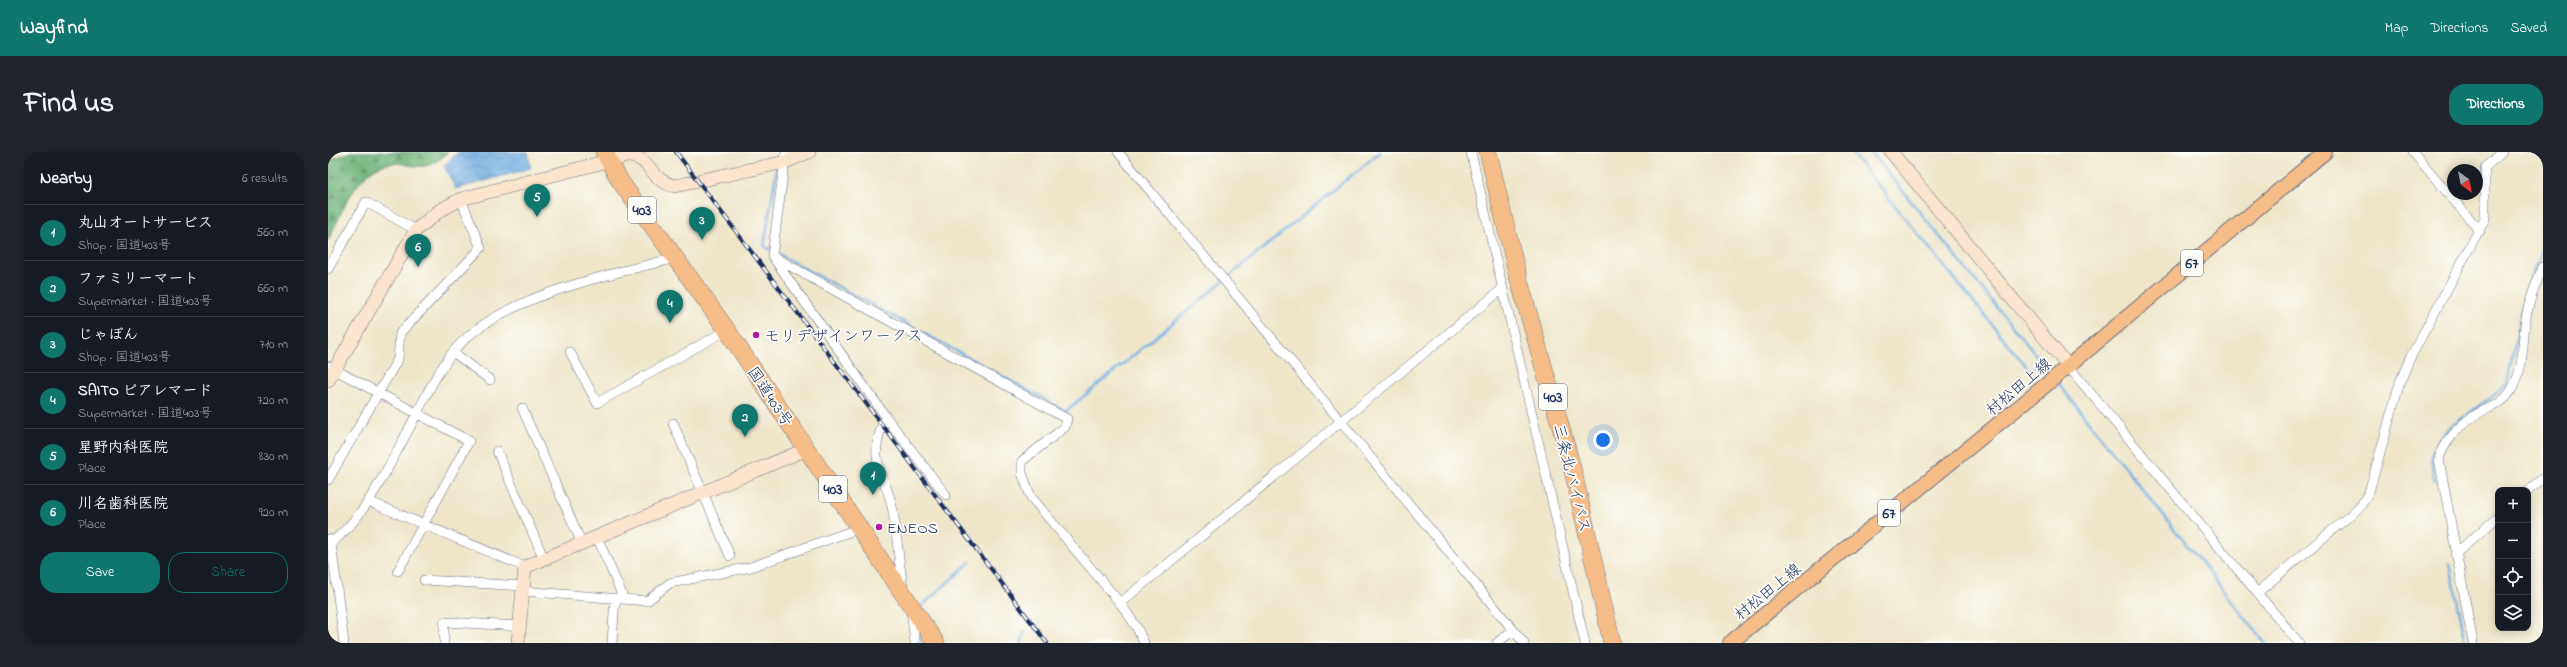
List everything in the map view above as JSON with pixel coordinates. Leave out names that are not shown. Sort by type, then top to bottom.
[{"type":"highway","name":"三条北バイパス","points":[[1488,152],[1517,273],[1572,467],[1612,643]]},
{"type":"highway","name":"国道403号","points":[[606,156],[620,181],[727,330],[936,643]]},
{"type":"main road","name":"村松田上線","points":[[1730,643],[2064,370],[2325,152]]},
{"type":"street","points":[[328,381],[331,368],[416,230],[439,211],[472,194],[606,156],[636,155],[642,159],[656,178],[666,184],[675,186],[809,152]]},
{"type":"street","points":[[1118,152],[1524,643]]},
{"type":"street","points":[[1471,152],[1501,290],[1584,643]]},
{"type":"street","points":[[1891,152],[2064,370],[2299,643]]},
{"type":"street","points":[[2413,152],[2480,230]]},
{"type":"street","points":[[2257,593],[2360,507],[2369,492],[2400,382],[2410,358],[2460,262],[2480,230],[2485,219],[2485,167],[2503,152]]},
{"type":"street","points":[[786,157],[772,256],[886,417],[946,495]]},
{"type":"street","points":[[328,480],[380,394],[398,359],[400,333],[481,248],[462,199]]},
{"type":"street","points":[[328,269],[366,202],[416,230]]},
{"type":"street","points":[[772,256],[1067,418],[1065,427],[1022,462],[1022,473],[1031,497],[1120,603],[1136,626],[1144,643]]},
{"type":"street","points":[[344,643],[329,542],[368,502],[453,352],[490,320],[522,305],[591,279],[676,258]]},
{"type":"street","points":[[2473,643],[2455,554],[2439,459],[2442,448],[2472,416],[2490,409],[2505,399],[2513,388],[2521,369],[2525,323],[2543,267]]},
{"type":"street","points":[[1120,603],[1340,420],[1501,290]]},
{"type":"street","points":[[570,352],[597,403],[727,330]]},
{"type":"street","points":[[453,352],[490,380]]},
{"type":"street","points":[[331,368],[469,441],[398,571]]},
{"type":"street","points":[[522,408],[582,544]]},
{"type":"street","points":[[886,417],[877,442],[877,465],[892,509],[915,643]]},
{"type":"street","points":[[674,423],[730,556]]},
{"type":"street","points":[[368,502],[525,567],[807,449]]},
{"type":"street","points":[[497,451],[544,559]]},
{"type":"street","points":[[2531,488],[2543,478]]},
{"type":"street","points":[[2455,554],[2495,520]]},
{"type":"street","points":[[424,580],[647,601],[670,583],[751,567],[860,528]]},
{"type":"street","points":[[597,537],[620,599],[612,643]]},
{"type":"street","points":[[518,643],[525,567]]},
{"type":"street","points":[[444,643],[444,622],[520,626]]},
{"type":"street","points":[[1497,643],[1513,630]]},
{"type":"green space","points":[[351,152],[448,152],[439,160],[430,165],[414,166],[391,163],[373,170],[364,177],[356,187],[343,209],[328,241],[328,160]]},
{"type":"water","points":[[458,152],[528,152],[531,168],[456,189],[444,166]]},
{"type":"waterway","points":[[779,159],[780,152]]},
{"type":"waterway","points":[[775,252],[1066,411],[1380,152]]},
{"type":"waterway","points":[[1851,152],[2030,371],[2042,362]]},
{"type":"waterway","points":[[1871,152],[2052,375]]},
{"type":"waterway","points":[[2539,152],[2543,159]]},
{"type":"waterway","points":[[771,250],[764,246],[777,168]]},
{"type":"waterway","points":[[2435,481],[2432,457],[2435,446],[2442,436],[2452,426],[2507,384],[2527,287],[2543,250]]},
{"type":"waterway","points":[[2057,382],[2265,643]]},
{"type":"waterway","points":[[922,606],[970,562]]},
{"type":"waterway","points":[[2450,564],[2466,643]]},
{"type":"waterway","points":[[920,632],[922,643]]},
{"type":"waterway","points":[[1021,643],[1025,632]]},
{"type":"railway","points":[[676,152],[1047,643]]},
{"type":"place","name":"星野内科医院","points":[[537,217]]},
{"type":"place","name":"じゃぼん","points":[[702,240]]},
{"type":"place","name":"川名歯科医院","points":[[418,267]]},
{"type":"place","name":"SAITO ピアレマード","points":[[670,323]]},
{"type":"place","name":"モリデザインワークス","points":[[756,335]]},
{"type":"place","name":"ファミリーマート","points":[[745,437]]},
{"type":"place","name":"丸山オートサービス","points":[[873,495]]},
{"type":"place","name":"ENEOS","points":[[879,527]]}]
